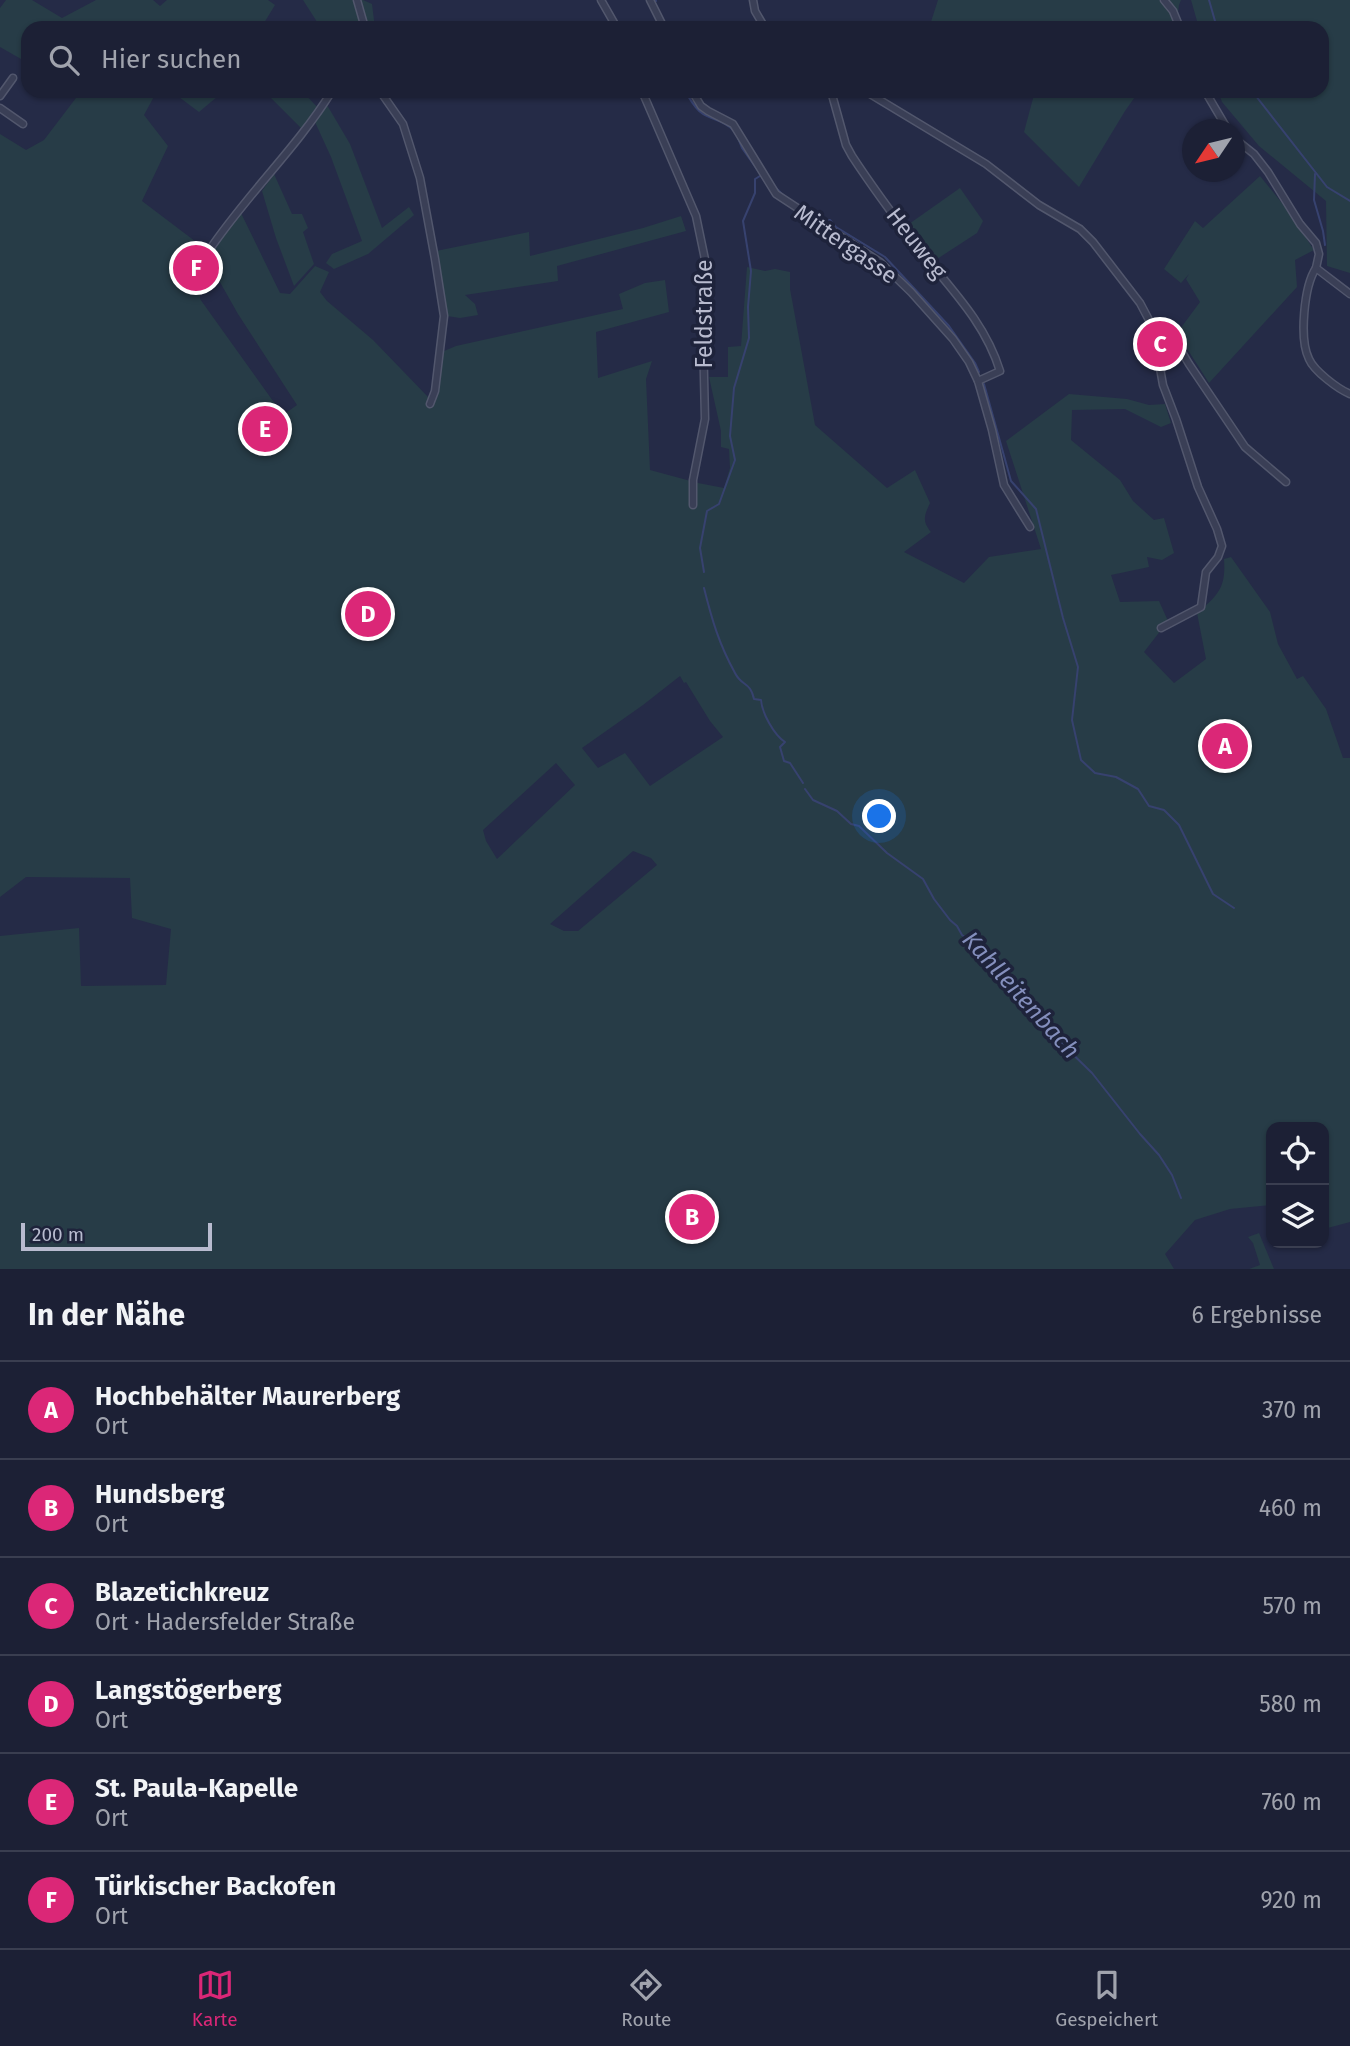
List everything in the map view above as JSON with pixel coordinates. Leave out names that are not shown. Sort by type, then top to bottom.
[{"type":"street","points":[[357,0],[363,21]]},
{"type":"street","points":[[601,0],[613,21]]},
{"type":"street","points":[[650,0],[660,21]]},
{"type":"street","points":[[753,0],[761,21]]},
{"type":"street","points":[[1164,0],[1177,21]]},
{"type":"street","points":[[0,96],[13,78]]},
{"type":"street","points":[[208,251],[255,188],[294,145],[327,98]]},
{"type":"street","points":[[385,98],[403,124],[420,178],[444,316],[435,391],[430,404]]},
{"type":"street","name":"Feldstraße","points":[[645,98],[696,216],[707,269],[708,294],[703,335],[705,419],[692,481],[693,505]]},
{"type":"street","name":"Mittergasse","points":[[696,98],[708,111],[733,124],[776,194],[880,262],[953,339],[978,381],[1004,485],[1030,527]]},
{"type":"street","name":"Heuweg","points":[[833,98],[846,145],[852,156],[984,332],[1000,371],[978,381]]},
{"type":"street","points":[[877,98],[986,164],[1039,205],[1080,229],[1140,303],[1155,340],[1163,385],[1198,487],[1222,546],[1218,557],[1206,572],[1201,607],[1161,628]]},
{"type":"street","points":[[1209,98],[1222,119]]},
{"type":"street","points":[[0,108],[23,124]]},
{"type":"street","points":[[1245,147],[1268,172],[1300,224],[1316,243],[1319,254],[1305,301],[1304,342],[1309,360],[1327,379],[1350,394]]},
{"type":"street","points":[[1316,268],[1350,294]]},
{"type":"street","points":[[1155,340],[1170,335],[1173,337],[1245,447],[1286,482]]},
{"type":"shaded area","points":[[6,0],[32,0],[62,18],[96,0],[153,0],[160,6],[167,0],[268,0],[275,5],[265,21],[21,21],[21,59],[0,47],[0,8]]},
{"type":"shaded area","points":[[303,0],[363,0],[372,4],[374,21],[366,21],[356,1],[360,21],[316,21]]},
{"type":"shaded area","points":[[938,0],[1181,0],[1177,21],[931,21]]},
{"type":"shaded area","points":[[1191,0],[1350,0],[1350,273],[1327,266],[1326,201],[1259,146],[1245,129],[1245,119],[1236,119],[1221,98],[1329,98],[1329,21],[1197,21]]},
{"type":"shaded area","points":[[76,98],[153,98],[144,115],[168,146],[142,201],[212,254],[240,211],[280,293],[290,294],[315,266],[329,272],[320,292],[327,301],[373,340],[429,398],[434,383],[437,354],[456,346],[623,309],[619,294],[645,283],[665,280],[669,312],[596,332],[598,378],[652,361],[646,379],[650,470],[724,488],[730,468],[729,449],[721,447],[721,431],[709,377],[728,377],[728,347],[741,346],[747,267],[790,272],[790,289],[815,425],[887,488],[915,470],[930,503],[925,518],[931,532],[904,552],[964,583],[989,557],[1041,549],[1006,441],[1069,394],[1127,399],[1149,405],[1165,404],[1171,423],[1161,427],[1125,409],[1072,410],[1071,440],[1120,480],[1133,501],[1154,520],[1164,518],[1174,553],[1162,560],[1147,557],[1149,567],[1111,575],[1120,602],[1159,601],[1168,621],[1144,652],[1174,683],[1206,659],[1197,613],[1220,590],[1224,577],[1224,559],[1231,557],[1270,612],[1278,644],[1297,679],[1303,676],[1326,709],[1343,758],[1350,758],[1350,1222],[1329,1228],[1329,1122],[1266,1122],[1266,1205],[1230,1209],[1195,1220],[1165,1254],[1174,1269],[0,1269],[0,936],[79,928],[81,986],[166,985],[171,929],[132,918],[130,878],[26,877],[0,897],[0,134],[26,150],[44,140]],"holes":[[[208,261],[238,314],[297,405],[283,415],[200,299],[200,271]],[[680,676],[684,683],[686,682],[723,737],[650,786],[625,753],[598,768],[582,748]],[[556,763],[575,785],[497,859],[483,830]],[[633,851],[651,858],[657,865],[578,931],[564,931],[550,924]]]},
{"type":"shaded area","points":[[180,98],[216,98],[199,112]]},
{"type":"shaded area","points":[[271,98],[309,98],[319,109],[303,130]]},
{"type":"shaded area","points":[[1033,98],[1134,98],[1079,187],[1024,132]]},
{"type":"shaded area","points":[[327,105],[350,144],[382,228],[409,207],[414,215],[368,254],[334,269],[326,263],[332,254],[362,241],[315,122]]},
{"type":"shaded area","points":[[274,174],[292,214],[302,214],[308,228],[303,232],[314,264],[294,286],[262,191]]},
{"type":"shaded area","points":[[1260,176],[1286,208],[1314,250],[1295,260],[1297,287],[1209,383],[1177,333],[1200,302],[1186,279],[1189,274],[1181,283],[1164,269],[1195,221],[1203,228]]},
{"type":"shaded area","points":[[960,188],[983,221],[977,233],[937,259],[917,238],[909,224]]},
{"type":"shaded area","points":[[681,216],[686,231],[557,266],[558,281],[465,295],[475,304],[478,315],[460,318],[447,316],[431,252],[529,232],[530,256]]},
{"type":"shaded area","points":[[1259,1233],[1274,1269],[1249,1269],[1260,1265],[1253,1243],[1248,1237]]},
{"type":"waterway","points":[[1209,0],[1215,21]]},
{"type":"waterway","name":"Kahlleitenbach","points":[[689,98],[700,112],[733,130]]},
{"type":"waterway","points":[[1257,98],[1327,187],[1350,201]]},
{"type":"waterway","name":"Kahlleitenbach","points":[[738,138],[759,172]]},
{"type":"waterway","points":[[1315,174],[1314,200],[1325,245]]},
{"type":"waterway","name":"Kahlleitenbach","points":[[704,572],[700,548],[707,511],[719,504],[735,460],[730,436],[734,388],[749,338],[751,271],[743,221],[755,193],[755,179],[760,176]]},
{"type":"waterway","points":[[774,186],[785,197]]},
{"type":"waterway","points":[[814,214],[822,220],[830,220],[836,227],[885,257],[949,326],[979,372]]},
{"type":"waterway","points":[[984,384],[1011,481],[1036,509],[1078,667],[1072,720],[1081,760],[1095,773],[1116,777],[1138,789],[1149,806],[1164,810],[1179,825],[1213,894],[1234,908]]},
{"type":"waterway","name":"Kahlleitenbach","points":[[704,588],[716,632],[729,662],[738,677],[750,689],[754,699],[761,700],[769,723],[785,742],[780,747],[784,761],[790,763],[803,783]]},
{"type":"waterway","name":"Kahlleitenbach","points":[[805,789],[813,800],[837,811],[851,824],[859,826],[887,853],[923,879],[934,899],[962,935],[978,946],[999,978],[1092,1073],[1159,1155],[1172,1175],[1181,1198]]},
{"type":"place","name":"Türkischer Backofen","points":[[196,268]]},
{"type":"place","name":"Blazetichkreuz","points":[[1160,344]]},
{"type":"place","name":"St. Paula-Kapelle","points":[[265,429]]},
{"type":"place","name":"Langstögerberg","points":[[368,614]]},
{"type":"place","name":"Hochbehälter Maurerberg","points":[[1225,746]]},
{"type":"place","name":"Hundsberg","points":[[692,1217]]}]
